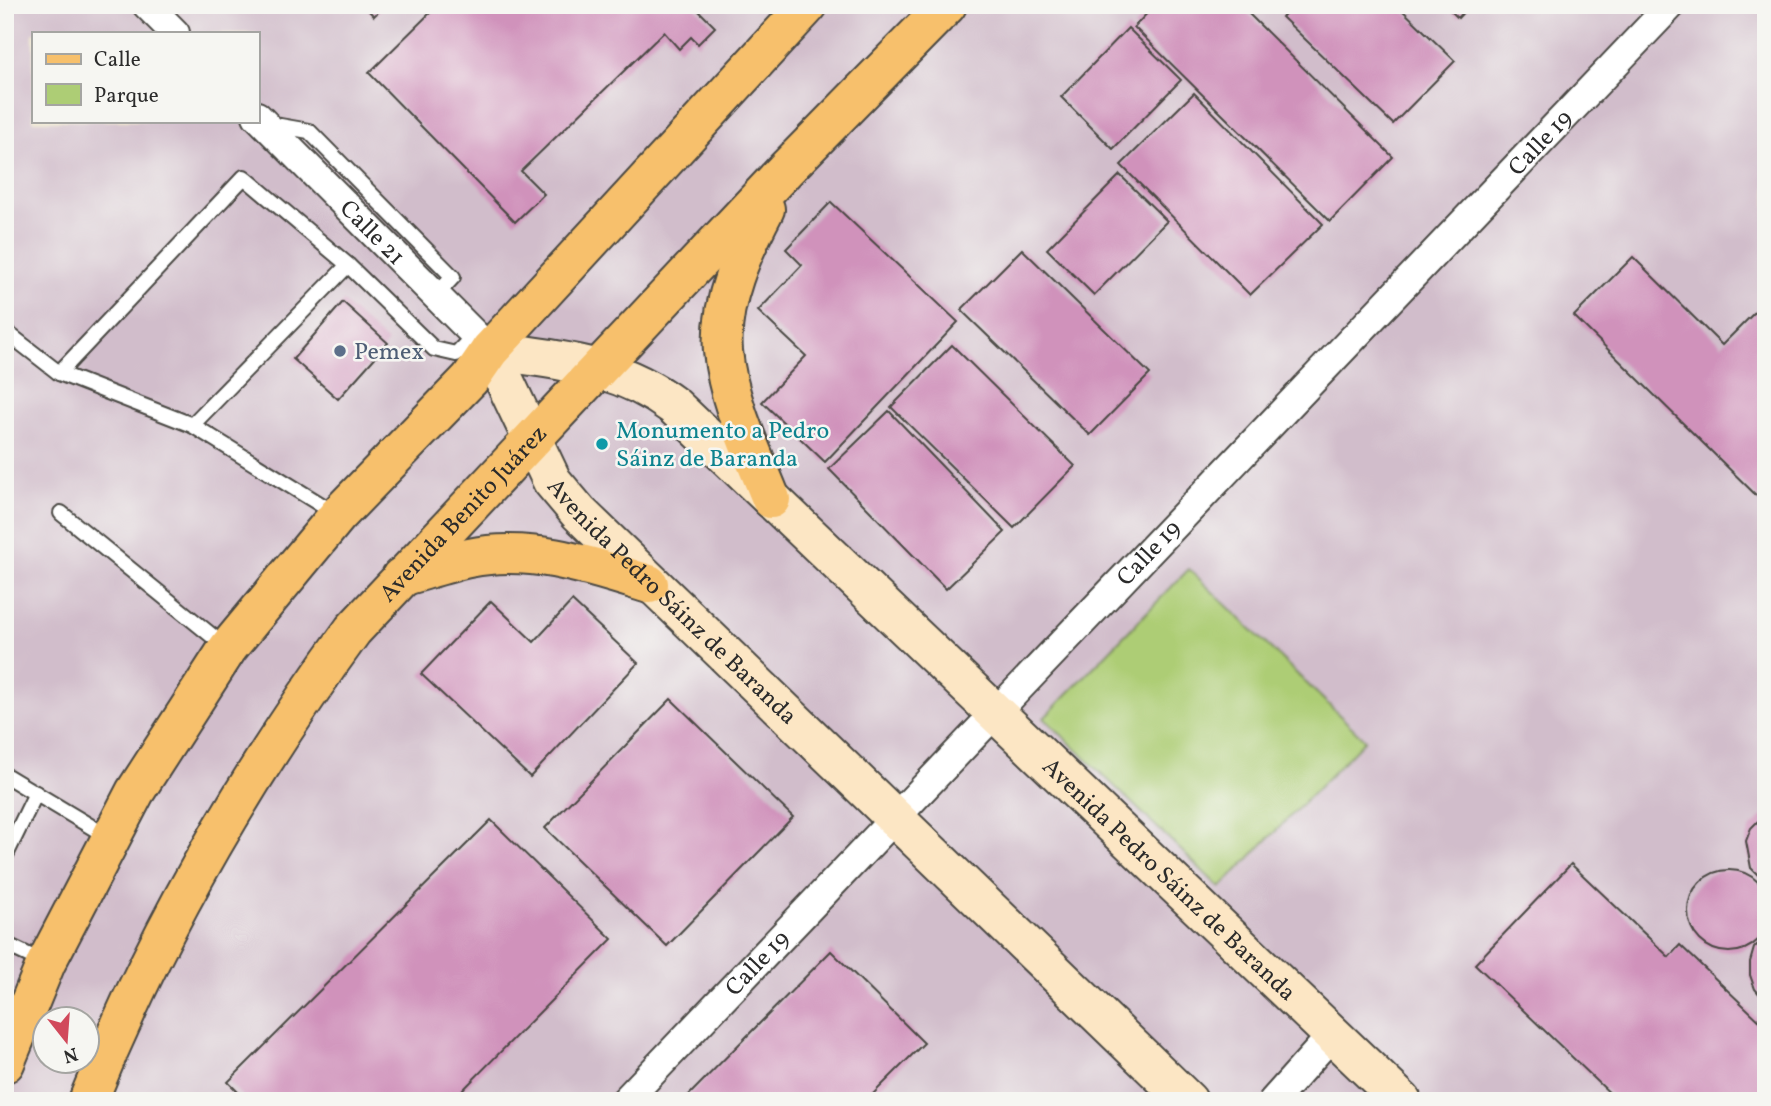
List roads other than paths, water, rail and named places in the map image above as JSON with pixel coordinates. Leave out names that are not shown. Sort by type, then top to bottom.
[{"type":"main road","points":[[5,1063],[21,1008],[135,792],[228,648],[338,515],[470,379],[482,342],[808,5]]},
{"type":"main road","name":"Avenida Benito Juárez","points":[[88,1101],[115,1033],[180,901],[244,788],[292,713],[353,631],[399,578],[602,368],[786,169],[947,5]]},
{"type":"main road","points":[[771,499],[734,406],[723,350],[730,290],[748,241],[786,169]]},
{"type":"main road","points":[[399,578],[470,558],[521,553],[580,562],[649,584]]},
{"type":"street","points":[[147,5],[174,32]]},
{"type":"street","name":"Calle 19","points":[[625,1101],[1671,5]]},
{"type":"street","name":"Calle 21","points":[[261,119],[482,342]]},
{"type":"street","name":"Avenida Pedro Sáinz de Baranda","points":[[482,342],[602,368],[645,385],[674,405],[1402,1101]]},
{"type":"street","name":"Avenida Pedro Sáinz de Baranda","points":[[482,342],[552,481],[649,584],[1188,1101]]},
{"type":"street","points":[[1273,1101],[1333,1034]]},
{"type":"lane","points":[[59,373],[244,177],[348,265],[434,349],[456,354],[482,342]]},
{"type":"lane","points":[[192,425],[348,265]]},
{"type":"lane","points":[[5,331],[59,373],[192,425],[338,515]]},
{"type":"lane","points":[[61,513],[228,648]]},
{"type":"lane","points":[[5,775],[111,838]]},
{"type":"lane","points":[[5,857],[36,793]]},
{"type":"lane","points":[[5,944],[46,964]]},
{"type":"place","name":"Pemex","points":[[340,351]]},
{"type":"place","name":"Monumento a Pedro Sáinz de Baranda","points":[[602,444]]}]
